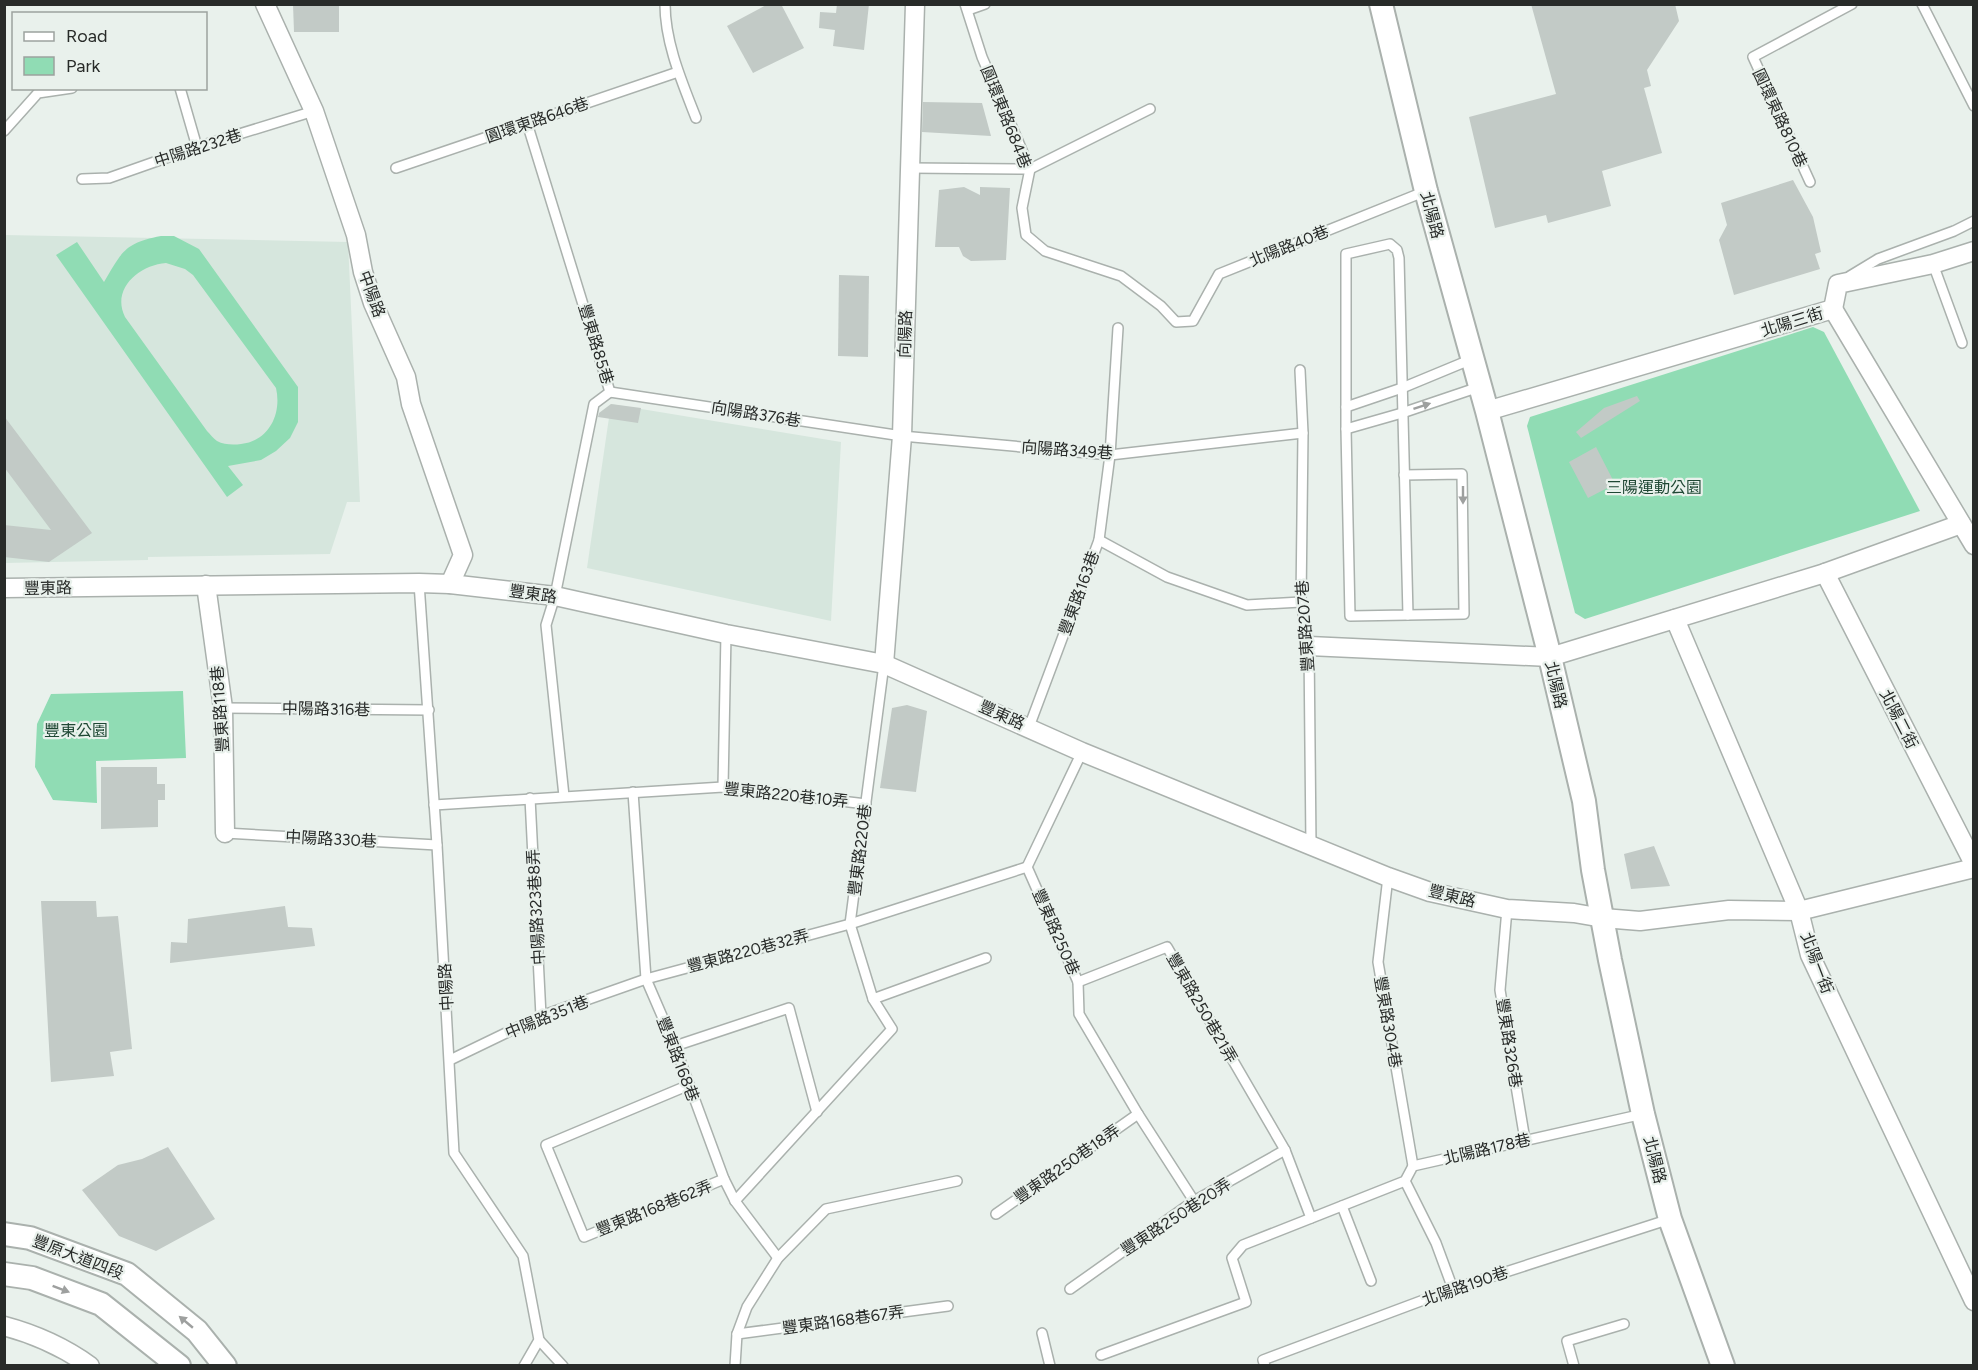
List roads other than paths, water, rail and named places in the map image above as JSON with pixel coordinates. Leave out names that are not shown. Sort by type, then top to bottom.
[{"type":"street","name":"中陽路","points":[[266,4],[314,111],[356,235],[363,272],[373,303],[406,377],[411,404],[463,555],[450,584]]},
{"type":"street","name":"向陽路","points":[[884,664],[902,436],[915,4]]},
{"type":"street","name":"北陽路","points":[[1381,4],[1426,192],[1487,411],[1584,801],[1593,870],[1643,1114],[1670,1220],[1723,1365]]},
{"type":"street","points":[[1833,309],[1838,284],[1933,264],[1974,251]]},
{"type":"street","name":"北陽三街","points":[[1487,411],[1833,309],[1974,545]]},
{"type":"street","points":[[1309,646],[1550,657],[1825,573],[1961,524]]},
{"type":"street","name":"北陽二街","points":[[1825,573],[1974,866]]},
{"type":"street","name":"豐東路","points":[[4,588],[450,584],[555,596],[726,634],[884,664],[1082,752],[1388,877],[1430,892],[1507,909],[1574,913],[1640,921],[1729,910],[1799,911],[1974,866]]},
{"type":"street","name":"豐東路118巷","points":[[206,585],[223,708],[225,833]]},
{"type":"street","name":"北陽一街","points":[[1675,619],[1799,911],[1810,955],[1974,1301]]},
{"type":"street","name":"豐原大道四段","points":[[4,1234],[30,1238],[127,1274],[197,1331],[225,1365]]},
{"type":"street","points":[[4,1274],[32,1278],[101,1304],[179,1365]]},
{"type":"street","points":[[4,1326],[30,1335],[90,1365]]},
{"type":"lane","points":[[665,4],[665,20],[678,72],[696,118]]},
{"type":"lane","points":[[966,7],[985,4]]},
{"type":"lane","name":"圓環東路810巷","points":[[1810,182],[1753,57],[1852,4]]},
{"type":"lane","points":[[1922,4],[1974,105]]},
{"type":"lane","name":"圓環東路684巷","points":[[966,7],[982,57],[1030,169],[1022,208],[1026,235],[1045,251],[1121,276],[1161,306],[1176,322]]},
{"type":"lane","name":"圓環東路646巷","points":[[396,168],[678,72]]},
{"type":"lane","points":[[4,132],[38,93],[58,90]]},
{"type":"lane","points":[[181,90],[197,147]]},
{"type":"lane","points":[[910,168],[1030,169],[1150,109]]},
{"type":"lane","name":"中陽路232巷","points":[[82,179],[110,178],[197,147],[314,111]]},
{"type":"lane","name":"豐東路85巷","points":[[527,123],[610,393],[594,404],[555,596]]},
{"type":"lane","name":"北陽路40巷","points":[[1176,322],[1193,321],[1219,274],[1426,192]]},
{"type":"lane","points":[[1838,284],[1878,260],[1974,221]]},
{"type":"lane","points":[[1404,475],[1462,474],[1464,614],[1408,615],[1350,616],[1346,429],[1346,254],[1390,244],[1397,250],[1399,258],[1402,413],[1408,615]]},
{"type":"lane","points":[[1933,264],[1962,343]]},
{"type":"lane","name":"豐東路163巷","points":[[1029,727],[1099,540],[1110,455],[1118,328]]},
{"type":"lane","points":[[1346,407],[1402,388],[1472,359]]},
{"type":"lane","name":"豐東路207巷","points":[[1300,370],[1303,433],[1301,602],[1309,646],[1311,846]]},
{"type":"lane","points":[[1346,429],[1479,387]]},
{"type":"lane","name":"向陽路376巷","points":[[610,393],[902,436]]},
{"type":"lane","name":"向陽路349巷","points":[[902,436],[1110,455],[1303,433]]},
{"type":"lane","points":[[1099,540],[1167,577],[1247,604],[1301,602]]},
{"type":"lane","name":"中陽路","points":[[419,583],[429,710],[454,1153],[523,1256],[539,1340]]},
{"type":"lane","points":[[555,596],[546,625],[564,796]]},
{"type":"lane","points":[[723,787],[726,634]]},
{"type":"lane","name":"豐東路220巷","points":[[817,1112],[892,1029],[873,999],[850,924],[884,664]]},
{"type":"lane","name":"中陽路316巷","points":[[223,708],[429,710]]},
{"type":"lane","points":[[1027,867],[1082,752]]},
{"type":"lane","name":"豐東路220巷10弄","points":[[633,792],[723,787],[866,804]]},
{"type":"lane","points":[[434,805],[633,792]]},
{"type":"lane","name":"豐東路168巷","points":[[633,792],[646,979],[675,1046],[724,1179],[735,1201],[778,1258]]},
{"type":"lane","name":"中陽路323巷8弄","points":[[530,798],[541,1016]]},
{"type":"lane","name":"中陽路330巷","points":[[225,833],[437,844]]},
{"type":"lane","name":"豐東路220巷32弄","points":[[646,979],[850,924],[1027,867]]},
{"type":"lane","name":"豐東路250巷","points":[[1027,867],[1078,982],[1080,1014],[1138,1114],[1194,1202]]},
{"type":"lane","name":"豐東路304巷","points":[[1388,877],[1378,962],[1413,1166]]},
{"type":"lane","name":"豐東路326巷","points":[[1507,909],[1500,990],[1525,1140]]},
{"type":"lane","name":"豐東路250巷21弄","points":[[1078,982],[1167,947],[1285,1150]]},
{"type":"lane","points":[[873,999],[986,958]]},
{"type":"lane","name":"中陽路351巷","points":[[450,1060],[541,1016],[646,979]]},
{"type":"lane","points":[[675,1046],[789,1008],[817,1112],[735,1201]]},
{"type":"lane","name":"豐東路168巷62弄","points":[[688,1084],[546,1145],[584,1237],[724,1179]]},
{"type":"lane","name":"豐東路250巷18弄","points":[[996,1214],[1138,1114]]},
{"type":"lane","name":"北陽路178巷","points":[[1413,1166],[1643,1114]]},
{"type":"lane","points":[[1285,1150],[1311,1218]]},
{"type":"lane","name":"豐東路250巷20弄","points":[[1070,1289],[1194,1202],[1285,1150]]},
{"type":"lane","points":[[1101,1355],[1246,1302],[1232,1258],[1244,1245],[1405,1181],[1413,1166]]},
{"type":"lane","points":[[735,1365],[737,1334],[747,1307],[778,1258],[826,1209],[957,1181]]},
{"type":"lane","points":[[1405,1181],[1436,1243],[1453,1289]]},
{"type":"lane","points":[[1342,1206],[1371,1281]]},
{"type":"lane","name":"北陽路190巷","points":[[1264,1363],[1453,1289],[1670,1220]]},
{"type":"lane","name":"豐東路168巷67弄","points":[[737,1334],[948,1306]]},
{"type":"lane","points":[[1574,1365],[1568,1341],[1624,1324]]},
{"type":"lane","points":[[1042,1333],[1050,1365]]},
{"type":"lane","points":[[524,1365],[539,1340],[563,1365]]},
{"type":"park label","name":"三陽運動公園","points":[[1654,487]]},
{"type":"park label","name":"豐東公園","points":[[76,730]]}]
